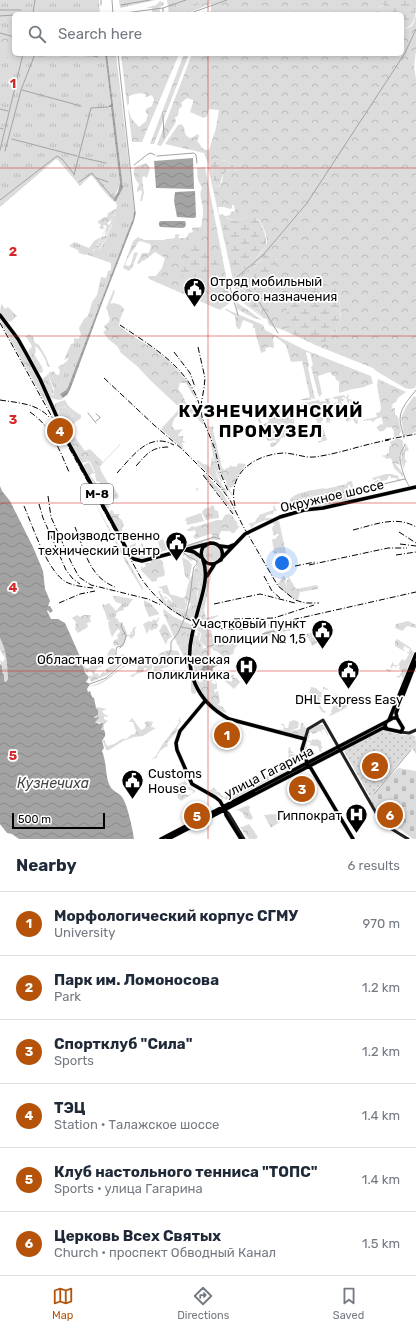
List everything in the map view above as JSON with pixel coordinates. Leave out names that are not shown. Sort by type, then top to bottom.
[{"type":"main road","name":"М-8","points":[[0,315],[28,355],[68,442],[130,555],[134,559],[142,561],[213,543],[219,546],[228,547],[235,544]]},
{"type":"main road","name":"Окружное шоссе","points":[[221,560],[245,534],[285,516],[304,510],[323,508],[416,487]]},
{"type":"main road","points":[[207,544],[202,550],[202,559],[206,568],[206,576],[189,650],[190,668],[200,694],[205,701],[226,718],[305,739]]},
{"type":"main road","points":[[196,618],[200,608],[208,574],[214,564],[221,560],[222,552],[219,546]]},
{"type":"main road","points":[[184,550],[194,552],[207,564],[214,564]]},
{"type":"main road","points":[[414,731],[387,729],[386,726],[416,654]]},
{"type":"main road","points":[[401,730],[396,713],[416,662]]},
{"type":"main road","points":[[205,701],[180,731],[177,738],[176,747],[179,757],[192,784],[216,798],[229,814],[244,839]]},
{"type":"main road","name":"улица Гагарина","points":[[161,839],[171,837],[388,721],[398,718]]},
{"type":"main road","points":[[352,839],[308,765],[302,752],[308,729],[323,720],[379,818],[390,828],[408,839]]},
{"type":"main road","name":"улица Гагарина","points":[[339,748],[383,728],[387,729]]},
{"type":"main road","points":[[224,808],[226,815],[241,839]]},
{"type":"green space","points":[[0,0],[99,0],[100,12],[12,12],[12,56],[105,56],[111,105],[109,107],[111,108],[120,183],[114,201],[107,195],[91,175],[80,186],[56,159],[0,207]]},
{"type":"green space","points":[[119,0],[156,0],[120,8]]},
{"type":"green space","points":[[167,0],[216,0],[183,12],[169,12]]},
{"type":"green space","points":[[216,0],[383,0],[384,4],[375,12],[210,12],[211,4],[190,12],[183,12]]},
{"type":"green space","points":[[383,0],[416,0],[413,23],[404,29],[404,12],[375,12],[378,8],[384,5]]},
{"type":"green space","points":[[160,1],[164,3],[159,8],[160,12],[151,12],[152,8],[146,8],[156,5]]},
{"type":"green space","points":[[416,14],[416,51],[414,66],[416,79],[416,385],[415,388],[410,389],[405,388],[373,368],[320,347],[331,334],[340,331],[338,324],[341,315],[339,308],[340,298],[332,287],[316,282],[304,286],[294,296],[287,310],[286,331],[269,325],[267,319],[263,318],[237,298],[208,167],[211,166],[213,168],[212,174],[215,187],[219,186],[222,182],[226,171],[239,171],[235,170],[233,163],[230,164],[227,161],[214,159],[212,162],[208,163],[204,153],[165,144],[178,125],[181,124],[184,127],[185,134],[187,136],[191,138],[198,134],[199,136],[197,141],[204,149],[209,150],[216,128],[219,110],[209,109],[207,116],[204,118],[190,112],[193,100],[187,98],[181,103],[182,106],[179,109],[178,116],[175,117],[176,122],[161,146],[157,145],[191,56],[404,56],[404,28],[414,23]],"holes":[[[232,205],[234,205],[235,211],[231,212],[230,215],[219,215],[218,207],[230,209],[232,208]],[[248,217],[257,219],[261,222],[266,234],[267,242],[263,251],[248,266],[234,276],[226,218],[237,221]],[[270,254],[276,260],[278,275],[274,284],[271,298],[260,297],[255,290],[248,287],[243,288],[257,302],[263,317],[241,299],[240,285],[242,278],[248,271],[264,257]]]},
{"type":"green space","points":[[0,35],[12,39],[12,56],[16,56],[11,60],[6,57],[11,53],[10,51],[0,55]]},
{"type":"green space","points":[[107,56],[116,56],[135,214],[68,387],[61,393],[63,399],[59,400],[51,398],[45,384],[52,395],[54,395],[54,389],[48,374],[51,371],[53,378],[58,385],[61,385],[65,365],[62,365],[69,358],[64,360],[71,344],[74,343],[74,338],[78,339],[81,335],[79,328],[84,319],[88,316],[92,302],[97,295],[101,277],[106,278],[108,271],[111,270],[111,263],[79,253],[78,250],[69,246],[74,242],[89,248],[94,241],[101,237],[96,247],[93,247],[92,250],[94,251],[105,238],[98,251],[109,234],[113,222],[105,237],[106,230],[115,214],[114,221],[116,215],[115,213],[118,206],[114,201],[116,201],[123,188]]},
{"type":"green space","points":[[121,56],[178,56],[142,142],[132,142],[128,108],[131,118],[139,127],[146,121],[148,114],[146,113],[146,109],[152,106],[154,100],[152,95],[145,97],[146,94],[142,93],[129,96],[129,104],[127,105]]},
{"type":"green space","points":[[183,56],[188,56],[154,144],[150,144]]},
{"type":"green space","points":[[214,159],[227,161],[230,164],[233,163],[235,170],[239,173],[236,174],[232,170],[226,171],[222,177],[220,185],[215,187],[212,174],[213,168],[209,166],[208,163],[212,162]]},
{"type":"green space","points":[[146,163],[150,168],[147,178],[144,176],[142,178],[144,193],[142,201],[140,201],[142,192],[141,190],[137,192],[139,184],[134,176],[134,169],[135,167]]},
{"type":"green space","points":[[205,167],[231,302],[220,310],[149,279],[149,276],[156,276],[162,268],[165,258],[155,252],[139,264],[137,263],[142,253],[149,253],[151,246],[150,244],[140,241],[138,242],[125,265],[129,266],[134,253],[138,253],[132,268],[129,271],[123,268],[133,241],[138,237],[144,240],[162,240],[175,238],[175,235],[177,234],[180,235],[178,237],[179,238],[186,238],[189,233],[193,232],[192,228],[201,227],[203,212],[201,196],[202,188],[198,180],[197,168]]},
{"type":"green space","points":[[116,203],[119,206],[115,213],[116,217],[114,221],[114,214],[111,220],[107,223],[109,227],[102,237],[105,236],[106,233],[106,237],[113,222],[108,236],[98,251],[104,238],[93,251],[93,247],[97,246],[107,226],[103,226],[105,228],[103,228],[104,230],[99,228],[101,225],[97,222],[104,217],[107,217],[108,213],[116,209]]},
{"type":"green space","points":[[248,217],[254,217],[261,223],[266,238],[266,246],[250,265],[234,276],[221,221],[224,218],[237,221]]},
{"type":"green space","points":[[193,246],[206,246],[211,248],[215,260],[221,267],[221,278],[218,284],[208,285],[201,277],[188,278],[182,275],[180,267],[187,250]]},
{"type":"green space","points":[[269,254],[275,258],[278,275],[274,284],[270,302],[268,303],[262,299],[254,289],[247,287],[243,289],[255,299],[264,317],[241,299],[238,290],[242,277],[250,268],[257,265],[265,255]]},
{"type":"green space","points":[[316,282],[324,283],[334,288],[339,294],[340,298],[340,316],[338,324],[341,330],[330,334],[320,347],[281,329],[286,331],[288,306],[293,296],[305,285]]},
{"type":"green space","points":[[114,289],[115,292],[110,304],[117,304],[124,309],[119,326],[163,356],[175,367],[190,385],[196,397],[194,397],[186,383],[180,383],[178,389],[186,403],[194,410],[197,408],[197,403],[204,424],[202,424],[191,413],[183,410],[174,419],[172,426],[175,430],[183,429],[178,435],[183,436],[183,441],[186,442],[182,443],[183,448],[192,457],[161,429],[180,408],[137,366],[121,353],[117,346],[108,339],[103,332],[106,330],[104,326],[110,319],[106,308]]},
{"type":"green space","points":[[236,302],[262,320],[254,318],[237,309]]},
{"type":"green space","points":[[1,304],[5,309],[8,307],[17,316],[10,322],[7,321],[0,313]]},
{"type":"green space","points":[[226,309],[263,325],[265,330],[305,350],[371,376],[373,384],[339,393],[339,381],[336,380],[335,376],[333,376],[330,372],[318,376],[322,394],[319,397],[311,367],[313,365],[310,353],[306,352],[315,399],[312,397],[311,400],[299,400],[310,397],[302,361],[291,362],[286,345],[275,336],[273,338],[274,348],[268,347],[265,349],[266,351],[261,353],[253,324],[243,320],[240,329],[238,329],[236,326],[235,316]]},
{"type":"green space","points":[[0,318],[16,339],[30,362],[54,417],[28,371],[22,352],[16,350],[0,321]]},
{"type":"green space","points":[[29,334],[33,337],[35,343],[39,345],[50,367],[48,367],[43,355],[35,346],[36,352],[34,354],[42,367],[42,373],[38,372],[28,351],[32,346],[25,336]]},
{"type":"green space","points":[[15,344],[25,353],[32,375],[22,362]]},
{"type":"green space","points":[[60,365],[65,365],[65,367],[61,385],[59,385],[55,382],[51,373],[53,371],[59,375],[60,371],[58,367]]},
{"type":"green space","points":[[48,374],[54,393],[53,395],[43,381]]},
{"type":"green space","points":[[378,379],[406,392],[391,405],[393,406],[391,409],[395,408],[395,414],[398,417],[401,431],[399,436],[394,437],[392,427],[379,431],[377,427],[381,424],[383,425],[382,417],[373,422],[370,420],[363,421],[377,417],[376,413],[380,412],[381,408],[377,385]]},
{"type":"green space","points":[[348,394],[348,399],[354,400],[355,403],[349,401],[348,405],[347,399],[343,397],[342,399],[345,400],[341,401],[342,404],[346,404],[346,408],[351,409],[353,405],[355,406],[356,413],[351,412],[350,415],[357,414],[355,418],[357,420],[357,415],[358,423],[355,423],[352,418],[350,422],[349,419],[348,422],[346,421],[345,416],[348,415],[349,411],[342,413],[338,408],[335,411],[333,407],[328,407],[325,409],[334,413],[331,415],[330,424],[329,422],[326,423],[327,415],[319,415],[323,419],[321,422],[327,440],[318,443],[318,441],[321,441],[322,436],[319,432],[318,425],[311,408],[296,409],[294,406],[298,407],[300,404],[319,400],[320,402],[326,401],[325,399],[331,398],[329,400],[330,402],[333,404],[336,402],[337,404],[338,399],[334,399],[333,397],[344,395],[346,398]]},
{"type":"green space","points":[[414,396],[416,397],[416,432],[404,436],[401,418],[406,407]]},
{"type":"green space","points":[[65,400],[72,409],[81,415],[81,418],[71,426],[63,427],[54,405]],"holes":[[[64,405],[68,408],[70,413],[73,415],[71,419],[72,424],[67,424],[65,417],[62,419],[60,418],[58,408],[62,408]]]},
{"type":"green space","points":[[64,405],[65,408],[68,408],[70,413],[73,415],[71,424],[67,424],[65,417],[63,419],[60,417],[58,408],[62,408]]},
{"type":"green space","points":[[287,406],[294,410],[283,414],[289,414],[293,417],[296,431],[293,432],[296,435],[285,437],[284,435],[286,432],[285,430],[281,429],[280,425],[283,424],[282,422],[278,423],[284,417],[281,413],[261,417],[260,419],[262,423],[259,423],[257,418],[259,416],[267,412],[269,413],[274,409],[283,409]]},
{"type":"green space","points":[[281,413],[284,418],[278,423],[283,422],[280,426],[282,430],[285,430],[285,437],[281,438],[277,444],[271,447],[270,444],[272,442],[276,443],[276,441],[267,440],[262,425],[269,420],[263,417]]},
{"type":"green space","points":[[208,427],[214,427],[213,430],[222,468],[225,470],[231,465],[232,467],[236,467],[239,463],[246,465],[238,475],[233,489],[234,485],[231,488],[229,487],[233,494],[232,496],[227,488],[226,480],[224,480],[219,468],[216,452]]},
{"type":"green space","points":[[73,432],[74,436],[85,451],[90,449],[103,462],[120,445],[103,463],[100,464],[100,470],[92,459],[86,461],[84,458],[78,458],[68,436]]},
{"type":"green space","points":[[209,434],[216,454],[218,469],[222,481],[221,482],[215,468],[218,479],[227,492],[226,494],[196,461],[198,460],[203,464],[208,465],[210,468],[212,456],[215,466]]},
{"type":"green space","points":[[396,439],[403,441],[403,450],[406,444],[409,450],[405,452],[405,459],[407,462],[405,463],[404,469],[401,461],[402,450],[399,455],[400,465],[395,463],[403,474],[403,477],[394,468],[391,458],[386,459],[385,457],[381,456],[386,455],[389,452],[389,446],[391,445],[390,442]]},
{"type":"green space","points":[[79,458],[84,458],[86,461],[92,458],[100,470],[99,464],[103,463],[100,466],[101,471],[110,486],[113,486],[119,496],[117,499],[113,499],[112,502],[114,503],[112,504],[108,498],[105,500],[109,508],[106,507],[98,493],[99,489],[99,493],[101,493],[105,498],[106,497],[102,489],[105,485],[101,486],[100,482],[96,481],[95,473],[91,474],[90,476],[98,487],[100,487],[96,488],[83,465],[89,462],[95,472],[90,462],[89,461],[82,463]]},
{"type":"green space","points":[[204,474],[222,492],[236,516],[221,498],[219,493],[213,489],[204,477]]},
{"type":"green space","points":[[386,474],[399,476],[398,478],[402,480],[397,480],[396,478],[391,478],[389,476],[387,480],[382,481],[380,484],[370,485],[379,483],[374,482],[381,479],[378,478],[375,480],[372,478]]},
{"type":"green space","points":[[352,481],[355,499],[323,508],[311,508],[307,506],[314,504],[319,506],[325,503],[332,496],[348,493],[353,490],[350,485],[348,485],[346,492],[331,495],[330,493],[325,493],[323,491],[318,496],[311,495],[298,499],[291,499],[293,496],[303,492],[325,489],[347,484],[347,482]]},
{"type":"green space","points":[[322,491],[325,493],[331,493],[331,495],[289,504],[290,499],[311,495],[318,496],[322,493]]},
{"type":"green space","points":[[332,496],[330,499],[319,506],[315,504],[310,506],[308,505],[311,507],[292,511],[290,510],[290,506],[298,506]]},
{"type":"green space","points":[[93,499],[143,588],[143,591],[126,563]]},
{"type":"green space","points":[[212,505],[214,506],[215,510],[218,511],[219,518],[206,520],[202,513],[206,508],[209,508]]},
{"type":"green space","points":[[274,505],[277,511],[274,511],[273,514],[267,515],[265,518],[274,518],[255,524],[252,528],[250,527],[251,526],[248,524],[255,522],[260,516],[259,515],[274,510]]},
{"type":"green space","points":[[111,510],[114,514],[120,514],[118,517],[122,520],[124,525],[122,528],[123,533],[120,534],[109,513]]},
{"type":"green space","points":[[201,513],[204,521],[187,525],[186,522],[188,521],[185,521],[186,518]]},
{"type":"green space","points":[[225,515],[232,515],[238,526],[240,526],[234,533],[230,531],[221,531],[219,536],[220,538],[218,540],[209,540],[196,546],[181,549],[181,547],[211,538],[213,535],[210,534],[195,539],[193,536],[196,534],[195,530],[186,531],[192,526],[195,527],[217,520],[222,520]]},
{"type":"green space","points":[[276,520],[279,521],[288,562],[285,564],[283,555],[279,555],[278,552],[275,554],[272,551],[274,551],[272,539],[275,539],[279,535],[276,534],[274,536],[272,528],[275,524],[271,523]]},
{"type":"green space","points":[[163,539],[167,550],[151,555],[152,552],[160,549],[158,541]]},
{"type":"green space","points":[[136,543],[135,548],[137,554],[142,554],[142,543],[146,553],[145,558],[137,558],[136,555],[132,554],[130,551],[129,546]]},
{"type":"green space","points":[[212,544],[218,547],[221,553],[218,559],[212,562],[206,559],[203,553],[206,547]]},
{"type":"green space","points":[[183,553],[186,553],[188,555],[193,553],[203,566],[200,568],[199,567],[196,577],[199,576],[202,567],[201,581],[198,582],[198,584],[200,584],[197,592],[197,604],[191,620],[184,617],[190,610],[188,610],[191,604],[189,603],[188,599],[186,609],[184,605],[186,602],[185,598],[180,608],[177,607],[185,597],[190,580],[192,575],[192,581],[198,563],[195,559],[191,561],[186,557],[186,554],[183,557]]},
{"type":"green space","points":[[182,557],[189,561],[192,565],[189,580],[185,576]]},
{"type":"green space","points":[[157,559],[162,560],[165,574],[164,576],[157,578],[157,581],[152,582],[141,570],[141,565],[143,568],[146,566],[145,563],[150,563],[151,561]]},
{"type":"green space","points":[[203,566],[199,576],[196,577],[199,567]]},
{"type":"green space","points":[[203,568],[204,577],[193,622],[179,616],[160,600],[160,597],[163,599],[158,591],[161,591],[160,593],[167,602],[168,599],[164,598],[165,596],[173,603],[170,597],[163,593],[162,589],[158,587],[158,585],[159,587],[167,585],[170,594],[183,598],[179,606],[180,608],[185,598],[185,609],[190,610],[184,617],[189,620],[193,616],[197,603],[200,585],[198,582],[201,581]]},
{"type":"green space","points":[[210,573],[211,577],[204,610],[202,611],[200,620],[198,619],[200,623],[208,622],[209,626],[196,623]]},
{"type":"green space","points":[[284,576],[286,579],[285,582],[288,590],[286,583],[289,577],[296,589],[317,585],[318,589],[300,592],[297,600],[290,597],[277,585]]},
{"type":"green space","points":[[113,596],[133,599],[128,606],[123,608],[124,610],[117,612],[115,618],[118,619],[119,623],[115,624],[114,628],[110,632],[108,622],[110,620],[107,620],[102,604],[105,605],[109,603],[116,611],[122,604],[116,602]]},
{"type":"green space","points":[[144,600],[151,604],[159,614],[149,617],[144,605]]},
{"type":"green space","points":[[164,609],[174,617],[192,625],[190,631],[186,632],[187,636],[184,647],[182,644],[180,647],[177,643],[178,639],[176,641],[164,615]]},
{"type":"green space","points":[[204,610],[206,618],[218,615],[211,620],[211,624],[219,627],[210,626],[209,622],[198,622],[198,619],[200,620]]},
{"type":"green space","points":[[77,615],[80,617],[84,615],[91,615],[91,622],[87,623],[88,627],[78,633],[75,629],[76,622],[72,618]]},
{"type":"green space","points":[[159,617],[157,623],[158,626],[156,629],[151,631],[150,628],[147,634],[143,624],[149,621],[151,622],[154,619],[156,621]]},
{"type":"green space","points":[[408,621],[416,625],[416,628],[407,626],[402,631],[395,628],[396,624]]},
{"type":"green space","points":[[120,622],[126,629],[127,635],[130,635],[131,631],[133,635],[133,628],[137,626],[135,629],[135,635],[131,639],[127,636],[123,647],[119,645],[115,646],[113,644],[114,640],[118,639],[117,635],[120,632],[119,629],[112,637],[110,632],[114,628],[115,624]]},
{"type":"green space","points":[[163,624],[166,625],[172,637],[168,639],[166,645],[159,631]]},
{"type":"green space","points":[[192,624],[188,658],[190,674],[196,693],[193,694],[191,692],[191,682],[185,658],[178,645],[180,647],[182,644],[184,646],[187,636],[186,631],[190,631]]},
{"type":"green space","points":[[195,625],[195,635],[198,636],[197,632],[200,633],[199,640],[203,646],[202,649],[208,646],[205,646],[200,641],[201,633],[197,631],[198,626],[211,630],[214,645],[230,642],[232,645],[227,647],[224,646],[219,650],[212,646],[212,649],[200,651],[197,644],[195,644],[192,655]]},
{"type":"green space","points":[[285,627],[293,628],[284,633],[283,631],[279,634],[275,632],[272,636],[256,639],[254,637],[258,635],[260,636],[266,631],[274,629],[275,631]]},
{"type":"green space","points":[[318,631],[318,633],[312,636],[316,636],[319,639],[313,646],[308,637],[302,637],[302,635]]},
{"type":"green space","points":[[0,638],[6,658],[8,679],[6,682],[4,681],[0,660],[3,662],[5,658],[0,650]]},
{"type":"green space","points":[[397,639],[411,648],[414,652],[401,684],[403,678],[402,675],[399,678],[396,676],[399,676],[402,671],[399,669],[400,665],[396,666],[395,669],[395,666],[392,668],[390,667],[393,662],[394,665],[398,665],[402,659],[405,661],[409,654],[407,652],[409,652],[410,649],[404,646],[404,651],[395,646],[395,641]]},
{"type":"green space","points":[[236,640],[239,641],[234,653],[229,656],[229,659],[223,656],[227,661],[218,652],[213,650],[213,646],[219,650],[224,646],[232,645],[230,642]]},
{"type":"green space","points":[[196,644],[200,651],[210,648],[210,651],[212,652],[210,652],[211,654],[209,656],[211,658],[196,677],[192,653]]},
{"type":"green space","points":[[112,648],[115,649],[115,657],[123,654],[128,658],[107,675],[91,682],[89,677],[91,675],[92,677],[93,674],[90,671],[86,673],[84,665],[86,668],[89,668],[93,666],[90,665],[95,660],[96,662],[99,660],[102,665],[101,668],[99,667],[95,671],[95,674],[98,673],[99,676],[103,672],[106,673],[106,669],[110,667],[113,662],[109,660],[108,656]]},
{"type":"green space","points":[[170,650],[178,651],[181,658],[180,664],[178,664],[177,656],[171,655],[165,664],[170,666],[161,669],[161,673],[156,674],[152,678],[154,665],[151,670],[146,671],[147,668],[144,668],[143,672],[136,674],[133,677],[129,676],[136,673],[138,667],[137,665],[128,665],[105,681],[89,687],[103,681],[130,661],[145,664],[154,663],[160,653]]},
{"type":"green space","points":[[216,672],[216,682],[213,680],[211,682],[214,684],[217,683],[217,689],[214,691],[216,693],[218,691],[220,702],[218,705],[223,707],[227,713],[217,709],[208,701],[196,680],[197,679],[200,683],[203,683],[198,679],[200,676],[204,680],[209,680]]},
{"type":"green space","points":[[233,674],[234,678],[241,681],[234,689],[225,681],[226,679],[231,682],[233,680],[230,675],[231,676]]},
{"type":"green space","points":[[311,687],[316,688],[320,692],[323,691],[321,694],[322,697],[319,697],[322,703],[320,705],[324,711],[326,711],[325,713],[320,710],[318,700],[309,693]]},
{"type":"green space","points":[[330,691],[342,697],[340,699],[346,698],[350,701],[346,708],[330,716],[329,715],[332,713],[333,706],[337,704],[340,705],[342,702],[334,703],[332,697],[337,695]]},
{"type":"green space","points":[[97,707],[107,709],[102,711],[108,718],[106,716],[104,717],[104,719],[108,721],[104,724],[104,730],[101,730],[103,725],[102,723],[95,722],[99,718],[94,718],[98,713]]},
{"type":"green space","points":[[179,717],[181,722],[177,728],[178,730],[167,743],[168,746],[160,751],[157,756],[158,757],[151,760],[156,756],[162,745],[179,723]]},
{"type":"green space","points":[[132,718],[141,730],[145,728],[146,724],[144,723],[147,721],[153,722],[151,727],[156,728],[143,736],[134,737],[123,741],[109,750],[106,750],[103,741],[104,739],[107,746],[135,734],[136,731],[133,722],[129,722]]},
{"type":"green space","points":[[294,720],[299,722],[298,728],[292,730],[291,732],[293,730],[300,729],[301,722],[304,724],[302,727],[304,726],[306,728],[304,737],[279,731],[279,729],[283,730],[284,726],[281,724],[284,724],[285,728],[288,728],[289,722]]},
{"type":"green space","points":[[318,724],[323,725],[328,736],[324,729],[321,731],[323,735],[320,731],[313,734],[310,732],[309,738],[307,739],[306,737],[308,731]]},
{"type":"green space","points":[[383,729],[401,735],[412,735],[416,737],[413,743],[416,739],[416,754],[412,748],[370,797],[344,751],[348,747]]},
{"type":"green space","points":[[313,739],[321,741],[321,746],[323,747],[321,749],[322,752],[319,751],[317,746],[309,746],[311,743],[307,741],[306,747],[308,747],[305,750],[304,748],[307,740],[311,741]]},
{"type":"green space","points":[[289,747],[293,753],[290,754],[300,755],[301,757],[299,758],[301,763],[304,763],[274,778],[271,774],[274,769],[279,773],[280,771],[281,773],[286,770],[286,766],[291,766],[293,768],[299,765],[297,759],[292,758],[290,760],[288,757]]},
{"type":"green space","points":[[398,768],[416,771],[416,839],[413,839],[395,825],[381,819],[376,813],[369,798]]},
{"type":"green space","points":[[261,771],[267,777],[268,774],[269,780],[229,801],[207,790],[211,790],[214,787],[217,791],[214,791],[219,792],[224,798],[244,787],[247,791],[248,788],[251,787],[250,786],[247,788],[247,784],[248,785],[261,778],[262,782],[264,781],[260,773]]},
{"type":"green space","points":[[185,781],[188,784],[183,788],[186,795],[191,794],[181,801],[178,798],[174,787]]},
{"type":"green space","points":[[187,786],[196,791],[192,794],[193,791],[188,789]]},
{"type":"green space","points":[[250,806],[249,810],[253,818],[251,820],[245,818],[243,813],[238,810],[234,811]]},
{"type":"green space","points":[[277,813],[281,821],[271,828],[264,815],[273,815]]},
{"type":"green space","points":[[249,824],[258,837],[256,839],[249,839],[240,827]]},
{"type":"water","points":[[105,56],[107,56],[123,188],[116,201],[114,201],[114,198],[118,192],[120,183],[111,107],[108,107],[111,104]]},
{"type":"water","points":[[193,158],[194,189],[156,188],[154,161]]},
{"type":"water","points":[[195,191],[196,217],[177,217],[174,201],[175,192]]},
{"type":"water","points":[[134,212],[136,212],[134,221],[70,390],[63,398],[60,394],[68,387],[133,219]]},
{"type":"water","points":[[185,221],[186,224],[183,228],[160,227],[159,222]]},
{"type":"water","name":"Кузнечиха","points":[[0,486],[10,501],[43,571],[45,589],[50,601],[48,606],[50,606],[53,611],[50,613],[48,610],[47,611],[51,619],[58,619],[65,623],[82,661],[85,673],[89,677],[86,682],[90,684],[87,689],[94,698],[96,708],[98,710],[98,714],[94,718],[100,717],[95,722],[99,724],[102,723],[103,725],[101,730],[104,730],[105,734],[102,741],[104,748],[102,751],[108,780],[111,788],[124,800],[130,817],[134,839],[19,839],[12,834],[7,833],[0,824],[0,664],[2,666],[4,681],[6,682],[8,679],[7,663],[0,638]]},
{"type":"water","points":[[351,490],[353,491],[315,500],[298,506],[290,506],[292,503],[299,503]]},
{"type":"water","points":[[212,658],[218,665],[213,668],[211,678],[205,681],[200,677],[199,672],[206,662]]},
{"type":"waterway","points":[[33,12],[35,0]]},
{"type":"waterway","points":[[101,0],[101,5]]},
{"type":"waterway","points":[[112,0],[113,12]]},
{"type":"waterway","points":[[121,5],[150,0]]},
{"type":"waterway","points":[[163,8],[186,0]]},
{"type":"waterway","points":[[194,12],[227,0]]},
{"type":"waterway","points":[[132,12],[163,8],[163,12]]},
{"type":"waterway","points":[[0,10],[21,10]]},
{"type":"waterway","points":[[0,16],[12,15]]},
{"type":"waterway","points":[[404,55],[416,29]]},
{"type":"waterway","points":[[0,33],[12,36]]},
{"type":"waterway","points":[[0,150],[23,56]]},
{"type":"waterway","points":[[5,151],[21,90],[34,56]]},
{"type":"waterway","points":[[94,56],[98,57]]},
{"type":"waterway","points":[[118,56],[135,212]]},
{"type":"waterway","points":[[238,315],[229,284],[264,254],[307,203],[403,56]]},
{"type":"waterway","points":[[22,90],[81,106]]},
{"type":"waterway","points":[[74,175],[91,108],[108,107]]},
{"type":"waterway","points":[[0,109],[8,111]]},
{"type":"waterway","points":[[163,115],[164,138]]},
{"type":"waterway","points":[[12,139],[77,156]]},
{"type":"waterway","points":[[134,165],[148,154],[151,153],[155,155]]},
{"type":"waterway","points":[[157,156],[194,153],[196,155],[197,163]]},
{"type":"waterway","points":[[0,200],[57,156],[62,159],[74,174]]},
{"type":"waterway","points":[[79,157],[106,163]]},
{"type":"waterway","points":[[79,182],[92,173],[114,199]]},
{"type":"waterway","points":[[97,178],[108,182]]},
{"type":"waterway","points":[[238,277],[239,284],[264,300]]},
{"type":"waterway","points":[[255,295],[278,333]]},
{"type":"waterway","points":[[404,438],[400,424],[400,415],[406,403],[416,390]]},
{"type":"waterway","points":[[88,413],[96,423]]},
{"type":"waterway","points":[[96,414],[100,417],[96,421]]},
{"type":"waterway","points":[[405,444],[400,454],[400,462],[409,486]]},
{"type":"waterway","points":[[353,491],[405,479]]},
{"type":"waterway","points":[[183,549],[183,547],[214,537],[220,539]]},
{"type":"waterway","points":[[90,684],[106,678],[123,663],[128,661],[132,660],[158,663],[168,656],[171,650],[171,642],[178,633],[186,615],[194,567],[197,564],[197,561],[183,552]]},
{"type":"waterway","points":[[120,648],[124,643],[126,636],[121,626],[122,623]]},
{"type":"waterway","points":[[181,627],[192,629]]},
{"type":"waterway","points":[[262,634],[274,631],[275,633]]},
{"type":"waterway","points":[[242,639],[251,637]]},
{"type":"waterway","points":[[207,647],[216,644]]},
{"type":"waterway","points":[[118,666],[116,649],[117,647],[121,646]]},
{"type":"waterway","points":[[374,794],[411,750]]},
{"type":"railway","points":[[0,323],[141,578],[152,592],[178,614],[208,626],[225,629],[242,629],[260,627],[416,592]]},
{"type":"railway","points":[[120,325],[168,359],[178,369],[188,381],[195,393],[200,407]]},
{"type":"railway","points":[[198,347],[205,378],[201,405],[202,417],[215,449],[220,472],[228,491]]},
{"type":"railway","points":[[174,352],[190,373],[195,387]]},
{"type":"railway","points":[[104,378],[182,449],[221,488],[230,500],[243,526],[278,586],[295,600],[305,603],[319,603]]},
{"type":"railway","points":[[0,400],[27,404],[39,409],[50,418]]},
{"type":"railway","points":[[30,412],[44,424],[49,431],[69,472]]},
{"type":"railway","points":[[385,440],[416,434]]},
{"type":"railway","points":[[235,506],[235,484],[239,475],[245,468],[262,457],[283,453],[314,457],[333,454],[389,440]]},
{"type":"railway","points":[[117,473],[135,453],[149,443],[157,441],[174,445]]},
{"type":"railway","points":[[136,466],[150,452],[158,448],[169,447]]},
{"type":"railway","points":[[203,475],[233,514]]},
{"type":"railway","points":[[48,496],[51,517],[79,577],[91,585],[148,599],[161,605]]},
{"type":"railway","points":[[39,504],[43,518],[66,570],[73,579],[80,584]]},
{"type":"railway","points":[[24,506],[41,548],[59,576],[66,582],[93,588]]},
{"type":"railway","points":[[353,530],[393,521],[408,523],[416,527]]},
{"type":"railway","points":[[75,527],[85,554],[94,570],[106,583],[115,587]]},
{"type":"railway","points":[[399,532],[416,543]]},
{"type":"railway","points":[[400,544],[416,546]]},
{"type":"railway","points":[[309,565],[388,548],[407,548]]},
{"type":"railway","points":[[396,555],[416,552]]},
{"type":"railway","points":[[295,566],[315,562]]},
{"type":"railway","points":[[264,576],[272,591],[280,598]]},
{"type":"railway","points":[[59,603],[80,594],[95,591]]},
{"type":"railway","points":[[214,604],[260,594],[295,603]]},
{"type":"railway","points":[[234,619],[274,618],[314,605]]},
{"type":"place","name":"Отряд мобильный особого назначения","points":[[194,308]]},
{"type":"place","name":"ТЭЦ","points":[[60,431]]},
{"type":"place","name":"Производственно технический центр","points":[[176,562]]},
{"type":"place","name":"Участковый пункт полиции № 1,5","points":[[322,650]]},
{"type":"place","name":"Областная стоматологическая поликлиника","points":[[246,686]]},
{"type":"place","name":"DHL Express Easy","points":[[349,690]]},
{"type":"place","name":"Морфологический корпус СГМУ","points":[[227,735]]},
{"type":"place","name":"Парк им. Ломоносова","points":[[375,766]]},
{"type":"place","name":"Спортклуб \"Сила\"","points":[[302,789]]},
{"type":"place","name":"Customs House","points":[[133,800]]},
{"type":"place","name":"Церковь Всех Святых","points":[[390,815]]},
{"type":"place","name":"Клуб настольного тенниса \"ТОПС\"","points":[[197,816]]},
{"type":"place","name":"Гиппократ","points":[[357,834]]},
{"type":"district","name":"КУЗНЕЧИХИНСКИЙ ПРОМУЗЕЛ","points":[[271,421]]}]
